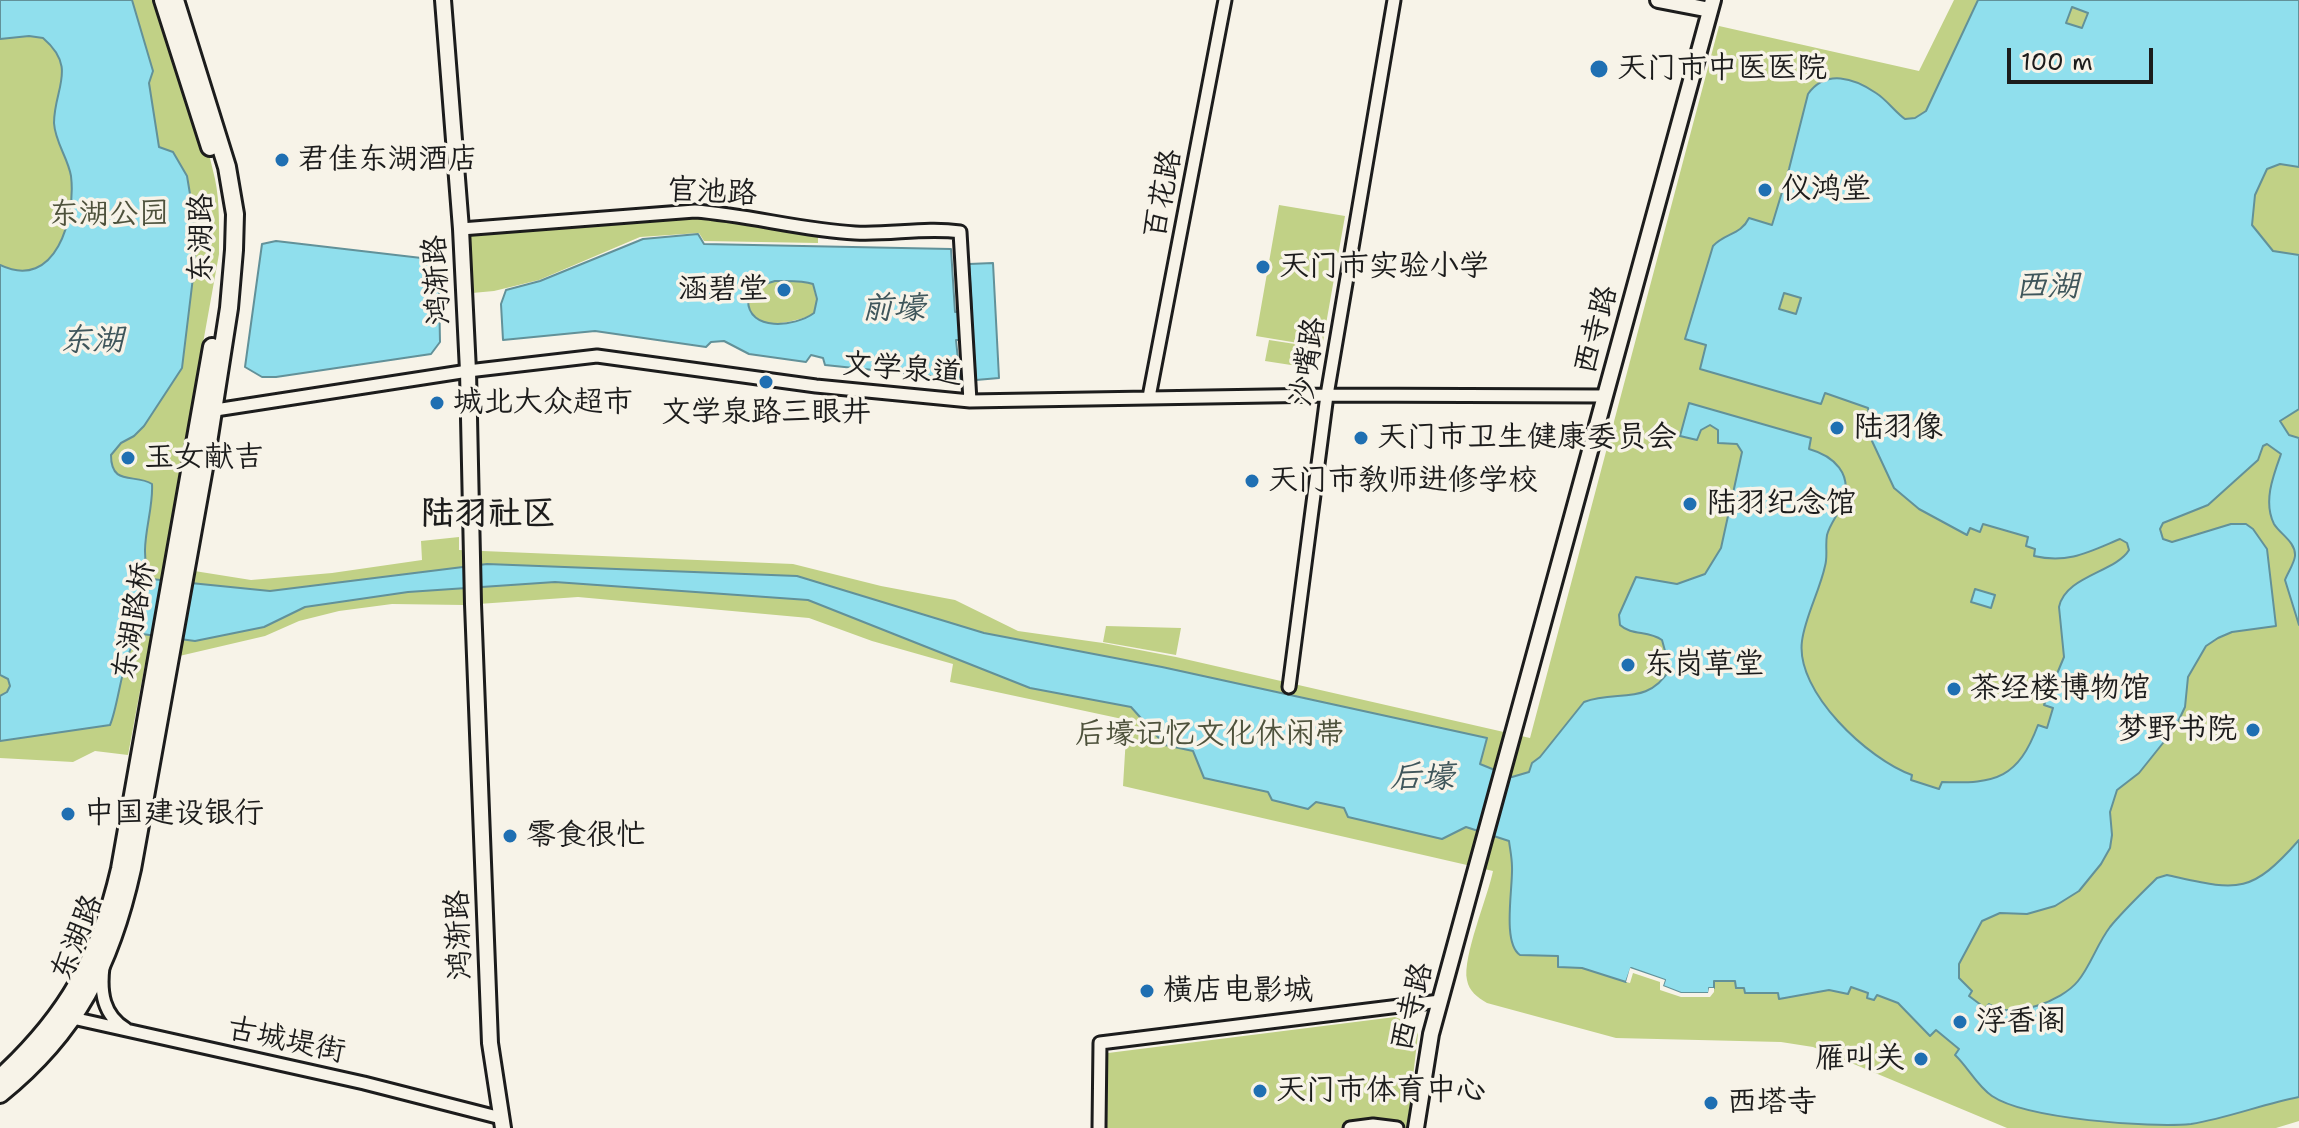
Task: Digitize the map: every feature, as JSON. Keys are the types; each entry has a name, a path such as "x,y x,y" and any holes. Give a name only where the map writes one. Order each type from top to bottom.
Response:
{"main road":[{"name":"东湖路","path":"163,0 217,169 225,216 221,292 195,481"},
{"name":"东湖路","path":"175,0 227,167 235,214 231,288 206,411"},
{"name":"东湖路桥","path":"143,773 195,481"},
{"name":"东湖路","path":"0,1094 44,1053 105,958 127,893 143,773"},
{"name":"东湖路","path":"0,1078 66,1016 110,907 143,773"}],"street":[{"name":"鸿渐路","path":"443,0 461,229 468,371 490,1043 502,1123"},
{"name":"百花路","path":"1149,397 1225,0"},
{"name":"沙嘴路","path":"1289,687 1327,395 1394,0"},
{"path":"1658,0 1711,5"},
{"name":"西寺路","path":"1416,1128 1427,1051 1440,1001 1711,5"},
{"name":"官池路","path":"461,229 695,211 727,213 852,233 960,232 970,401"},
{"name":"文学泉道","path":"206,411 468,371 597,356 816,386 970,401 1327,395 1605,396"},
{"path":"105,958 102,987 105,1004 112,1018 134,1032"},
{"path":"1099,1128 1100,1043 1440,1001"},
{"name":"古城堤街","path":"66,1016 364,1083 502,1123"},
{"path":"1350,1128 1373,1125 1397,1128"}],"green space":[{"path":"0,0 157,0 210,156 217,188 219,254 163,566 251,580 332,573 422,560 421,541 459,537 459,550 793,564 955,600 1018,631 1176,657 1530,738 1719,26 1919,71 1954,0 2299,0 2299,1121 2276,1128 2007,1128 1813,1047 1781,1042 1616,1038 1487,1003 1470,987 1466,970 1493,871 1123,786 1127,720 950,682 953,664 872,641 809,618 578,597 464,605 392,604 339,611 299,621 265,636 145,664 128,755 95,751 73,762 0,758"},
{"path":"1279,205 1345,216 1322,347 1256,336"},
{"path":"699,214 818,235 818,243 704,241 699,233 640,237 539,280 472,293 470,231"},
{"path":"778,280 813,284 817,303 814,313 771,324 759,322 751,316 747,310 751,297 763,286"},
{"path":"1269,340 1308,346 1304,367 1265,361"},
{"path":"1106,626 1181,628 1176,655 1103,642"},
{"name":"天门市体育中心","path":"1395,1017 1413,1024 1418,1034 1407,1128 1107,1128 1108,1053"}],"water":[{"name":"西湖","path":"0,0 132,0 153,71 149,83 159,147 173,152 187,176 193,212 195,261 182,368 144,426 121,443 111,455 112,465 119,475 152,484 145,544 151,579 270,591 487,564 797,576 984,633 1162,667 1487,738 1480,764 1512,777 1529,772 1532,763 1584,702 1641,693 1661,681 1670,669 1662,640 1625,628 1620,625 1619,615 1636,577 1677,584 1705,574 1721,548 1742,452 1737,444 1718,443 1718,430 1710,425 1701,430 1697,440 1680,436 1689,403 1811,438 1809,449 1826,456 1839,468 1845,492 1827,535 1825,566 1802,641 1803,661 1822,702 1856,739 1876,755 1912,775 1911,780 1939,789 1942,782 1977,781 2003,774 2022,757 2038,725 2047,728 2053,708 2044,705 2064,657 2059,607 2063,597 2080,581 2123,557 2129,550 2127,543 2120,539 2078,555 2057,559 2034,556 2035,549 2026,546 2028,537 1983,524 1980,532 1970,528 1967,535 1919,509 1894,488 1872,441 1868,408 1825,393 1821,404 1700,369 1706,345 1685,339 1713,246 1742,228 1749,218 1772,225 1808,94 1815,86 1832,79 1850,80 1876,93 1905,119 1915,118 1926,111 1978,0 2299,0 2299,167 2280,164 2267,169 2255,195 2252,225 2273,251 2299,255 2299,409 2280,421 2289,435 2299,438 2299,625 2285,580 2295,551 2274,524 2269,507 2270,489 2281,454 2267,444 2263,446 2258,460 2208,505 2163,523 2160,529 2163,539 2172,542 2231,524 2246,524 2253,529 2267,549 2276,626 2232,632 2206,646 2188,677 2185,707 2175,728 2139,773 2117,790 2110,812 2110,848 2101,864 2079,891 2055,906 2027,914 2000,913 1982,921 1959,964 1959,978 1972,991 1969,996 1985,1008 1989,1004 2010,1010 2023,1009 2049,1001 2078,981 2110,927 2157,878 2167,875 2226,886 2240,884 2267,872 2299,840 2299,1097 2191,1124 2147,1125 2059,1116 2032,1111 1992,1096 1955,1055 1959,1049 1936,1030 1930,1036 1898,1003 1877,995 1874,1000 1867,998 1868,993 1851,987 1848,994 1829,990 1779,999 1778,993 1745,993 1744,988 1736,988 1735,981 1714,981 1714,988 1709,988 1709,993 1681,993 1663,986 1665,980 1631,968 1626,982 1582,968 1558,967 1558,956 1520,955 1511,939 1512,867 1509,841 1466,827 1442,839 1348,817 1344,808 1316,802 1308,809 1272,800 1268,792 1204,778 1193,751 1165,745 1131,707 1030,688 808,600 555,582 408,592 305,607 264,627 195,641 142,634 130,650 110,725 0,741 0,696 10,686 8,679 0,675 0,265 19,271 35,268 48,260 65,229 72,193 71,176 54,123 62,79 59,59 43,38 0,39","holes":["2072,7 2088,13 2082,28 2066,23","1784,293 1801,298 1796,314 1779,309"]},
{"name":"前壕","path":"698,234 704,244 951,249 955,312 972,311 969,264 993,263 999,378 976,380 973,340 956,340 960,379 825,365 823,358 811,355 806,362 749,354 724,341 711,342 706,347 595,331 503,340 501,304 506,290 540,281 643,239","holes":["775,281 813,284 817,299 814,313 796,321 774,324 756,318 748,300 762,285"]},
{"path":"276,241 430,259 439,289 440,342 431,354 276,377 262,377 245,367 262,244"},
{"path":"1975,589 1995,595 1991,608 1971,602"}],"pier":[{"path":"1630,968 1665,980 1663,986 1681,993 1708,993 1709,988 1714,988 1714,992 1710,997 1681,997 1660,990 1660,982 1633,973 1630,983 1626,982"}],"place":[{"name":"天门市中医医院","path":"1599,69"},
{"name":"君佳东湖酒店","path":"282,160"},
{"name":"仪鸿堂","path":"1765,190"},
{"name":"天门市实验小学","path":"1263,267"},
{"name":"涵碧堂","path":"784,290"},
{"name":"文学泉路三眼井","path":"766,382"},
{"name":"城北大众超市","path":"437,403"},
{"name":"陆羽像","path":"1837,428"},
{"name":"天门市卫生健康委员会","path":"1361,438"},
{"name":"玉女献吉","path":"128,458"},
{"name":"天门市教师进修学校","path":"1252,481"},
{"name":"陆羽纪念馆","path":"1690,504"},
{"name":"东岗草堂","path":"1628,665"},
{"name":"茶经楼博物馆","path":"1954,689"},
{"name":"梦野书院","path":"2253,730"},
{"name":"中国建设银行","path":"68,814"},
{"name":"零食很忙","path":"510,836"},
{"name":"横店电影城","path":"1147,991"},
{"name":"浮香阁","path":"1960,1022"},
{"name":"雁叫关","path":"1921,1059"},
{"name":"天门市体育中心","path":"1260,1091"},
{"name":"西塔寺","path":"1711,1103"}],"district":[{"name":"陆羽社区","path":"488,515"}],"park label":[{"name":"东湖公园","path":"109,215"},
{"name":"后壕记忆文化休闲带","path":"1210,735"}],"water label":[{"name":"东湖","path":"92,342"},
{"name":"后壕","path":"1422,779"}]}
